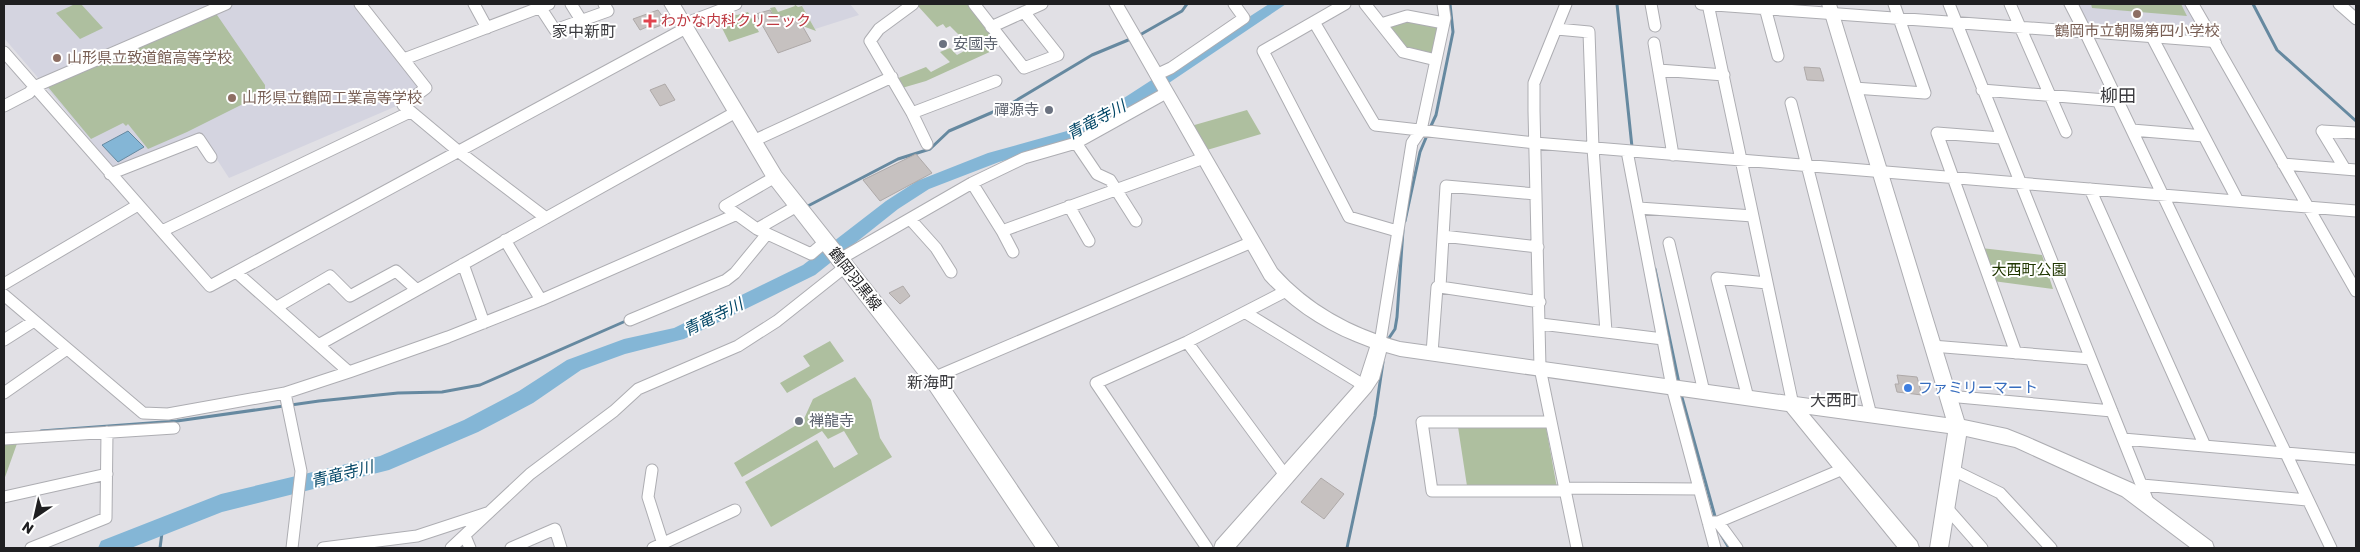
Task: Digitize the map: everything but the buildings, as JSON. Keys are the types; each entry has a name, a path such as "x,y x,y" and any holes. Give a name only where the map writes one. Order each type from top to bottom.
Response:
{"main road":[{"name":"鶴岡羽黒線","path":"672,4 775,177 823,240 846,261 933,378 1048,548"}],"street":[{"path":"4,106 29,93 34,87 226,4"},
{"path":"360,4 426,88 403,105 458,151 546,218"},
{"path":"474,4 487,28"},
{"path":"571,4 581,20"},
{"path":"404,59 545,6 556,30 608,10 604,4"},
{"path":"4,52 210,286 685,26 736,4"},
{"path":"913,4 879,29 870,41 927,144"},
{"path":"974,4 1024,68 1058,56 1024,12"},
{"path":"991,27 1042,4"},
{"path":"1116,4 1270,274 1286,291 1309,308 1346,329 1380,343 1432,353 1989,432 2021,442 2128,490 2205,548"},
{"path":"1156,76 1171,68 1244,18 1234,4"},
{"path":"1345,4 1263,51 1349,217 1396,231"},
{"path":"1365,4 1403,52 1436,60"},
{"path":"1223,548 1370,379 1380,343 1396,231 1412,143 1421,130 1444,23 1444,4"},
{"path":"1566,4 1534,83 1536,194 1540,302 1540,368 1577,548"},
{"path":"1651,4 1655,26"},
{"path":"1701,4 1831,9 1956,23 2214,42"},
{"path":"1709,4 1794,404 1805,422 1910,548"},
{"path":"1854,88 1925,93 1894,4"},
{"path":"1949,4 2149,504"},
{"path":"2010,4 2066,132"},
{"path":"2071,4 2331,548"},
{"path":"2192,4 2356,292"},
{"path":"2339,4 2356,19"},
{"path":"1765,6 1778,56"},
{"path":"1831,9 1958,428 1940,548"},
{"path":"1381,24 1407,16 1444,23"},
{"path":"1314,22 1375,125 1535,143 1673,155 2356,210"},
{"path":"1557,29 1589,32 1594,148 1606,332"},
{"path":"2152,37 2238,201"},
{"path":"1654,42 1673,155"},
{"path":"1659,70 1724,75"},
{"path":"753,141 892,78"},
{"path":"912,114 996,81"},
{"path":"1982,90 2118,100"},
{"path":"451,548 467,542 491,511 530,474 607,417 638,389 738,346 784,316 846,261 910,219 972,183 1024,158 1076,143 1166,93"},
{"path":"1791,103 1871,415"},
{"path":"162,231 410,112"},
{"path":"320,344 736,112"},
{"path":"2132,130 2204,136"},
{"path":"2351,169 2322,131 2356,133"},
{"path":"2001,138 1937,133 2016,353"},
{"path":"110,174 199,139 211,157"},
{"path":"1076,143 1097,174 1110,180 1136,221"},
{"path":"1627,151 1672,387 1699,489 1713,522 1716,548"},
{"path":"1002,231 1204,158"},
{"path":"2283,164 2351,169"},
{"path":"775,177 725,206 735,215 762,232 810,254 823,240"},
{"path":"972,183 1013,252"},
{"path":"1432,353 1437,287 1440,287 1446,186 1536,194"},
{"path":"2090,189 2205,446"},
{"path":"4,284 138,205"},
{"path":"630,320 726,280 735,273 762,232 797,206"},
{"path":"1069,206 1089,241"},
{"path":"1639,208 1753,216"},
{"path":"4,295 143,414 168,414 285,393 349,372 484,323 541,300 735,215"},
{"path":"910,219 936,248 951,272"},
{"path":"1443,236 1538,247"},
{"path":"505,240 541,300"},
{"path":"933,378 1252,242"},
{"path":"1670,243 1704,392"},
{"path":"463,264 484,323"},
{"path":"277,307 330,276 350,296 396,271 417,290"},
{"path":"236,272 320,344 349,372"},
{"path":"1748,398 1717,278 1767,283"},
{"path":"1440,287 1540,302"},
{"path":"1207,548 1096,383 1187,342 1286,291"},
{"path":"1246,313 1365,386"},
{"path":"4,340 34,321"},
{"path":"1540,324 1663,339"},
{"path":"1187,342 1285,475"},
{"path":"1932,346 2091,359"},
{"path":"4,393 67,349"},
{"path":"285,393 301,471 292,548"},
{"path":"1948,396 2112,410"},
{"path":"128,431 143,414"},
{"path":"1551,422 1422,422 1432,491 1699,489"},
{"path":"4,439 174,428"},
{"path":"31,548 106,518 107,432"},
{"path":"2123,439 2356,459"},
{"path":"1713,522 1843,468"},
{"path":"652,470 648,497 658,546 735,510"},
{"path":"1953,470 2000,493 2051,548"},
{"path":"4,497 107,474"},
{"path":"2142,485 2308,500"},
{"path":"1946,508 1982,548"},
{"path":"323,548 417,536 491,511"},
{"path":"1713,522 1737,548"},
{"path":"511,548 555,529 561,548"}],"shaded area":[{"name":"山形県立致道館高等学校","path":"4,4 219,4 40,80 4,38"},
{"name":"山形県立鶴岡工業高等学校","path":"231,4 354,4 423,88 399,105 229,178 201,135 115,170 46,87"},
{"path":"801,4 850,4 859,15 815,29"},
{"name":"鶴岡市立朝陽第四小学校","path":"2078,4 2185,4 2201,32 2198,35 2095,27 2088,24"}],"green space":[{"path":"75,4 81,4 103,28 80,39 56,13"},
{"path":"794,4 798,7 802,6 816,31 773,15 770,8 775,7 778,12 795,6"},
{"path":"918,4 970,4 994,35 985,38 994,50 926,81 902,88 896,79 926,67 931,72 950,62 940,52 950,48 957,55 968,49 959,40 962,38 950,26 946,28 943,24 937,27"},
{"path":"2091,4 2181,4 2187,16 2092,8"},
{"path":"215,12 265,85 265,93 187,132 148,149 128,124 126,126 123,123 91,139 48,87"},
{"path":"748,12 759,32 729,42 722,28 731,25 727,18 694,29 695,25 701,25 731,14 737,15"},
{"path":"1408,18 1440,24 1435,55 1405,48 1386,25"},
{"path":"1247,110 1261,134 1207,150 1191,126"},
{"name":"大西町公園","path":"1981,248 2042,255 2053,289 1993,281"},
{"path":"830,341 844,361 787,393 780,383 810,366 803,356"},
{"path":"855,377 871,400 880,438 892,457 771,527 745,482 817,440 834,468 858,454 844,431 828,439 822,431 742,477 734,463 803,421 813,399"},
{"path":"1458,427 1546,427 1557,488 1467,486"},
{"path":"19,438 4,480 4,439"}],"water":[{"path":"128,131 144,147 118,162 102,145"}],"waterway":[{"path":"1138,36 1182,11 1187,4"},
{"name":"青竜寺川","path":"108,548 221,503 382,464 471,426 526,397 574,365 624,347 678,334 809,270 892,205 923,185 994,157 1072,135 1099,122 1279,4"},
{"path":"1430,128 1436,115 1453,32 1450,4"},
{"path":"1617,4 1632,147"},
{"path":"2253,4 2277,50 2356,121"},
{"path":"804,208 898,159 930,149 949,131 1007,106 1092,55 1133,38"},
{"path":"1405,221 1420,152 1428,133"},
{"path":"1387,341 1395,329 1397,317 1403,230"},
{"path":"1655,269 1679,383"},
{"path":"41,431 177,421 319,401 398,393 442,392 480,385 628,320"},
{"path":"1347,548 1375,416 1383,362"},
{"path":"1681,394 1716,520"},
{"path":"160,548 163,525"},
{"path":"1719,531 1729,548"}],"place":[{"name":"鶴岡市立朝陽第四小学校","path":"2137,14"},
{"name":"わかな内科クリニック","path":"650,21"},
{"name":"安國寺","path":"943,44"},
{"name":"山形県立致道館高等学校","path":"57,58"},
{"name":"山形県立鶴岡工業高等学校","path":"232,98"},
{"name":"禪源寺","path":"1049,110"},
{"name":"ファミリーマート","path":"1908,388"},
{"name":"禅龍寺","path":"799,421"}],"district":[{"name":"家中新町","path":"584,31"},
{"name":"柳田","path":"2118,96"},
{"name":"新海町","path":"931,382"},
{"name":"大西町","path":"1834,400"}]}
